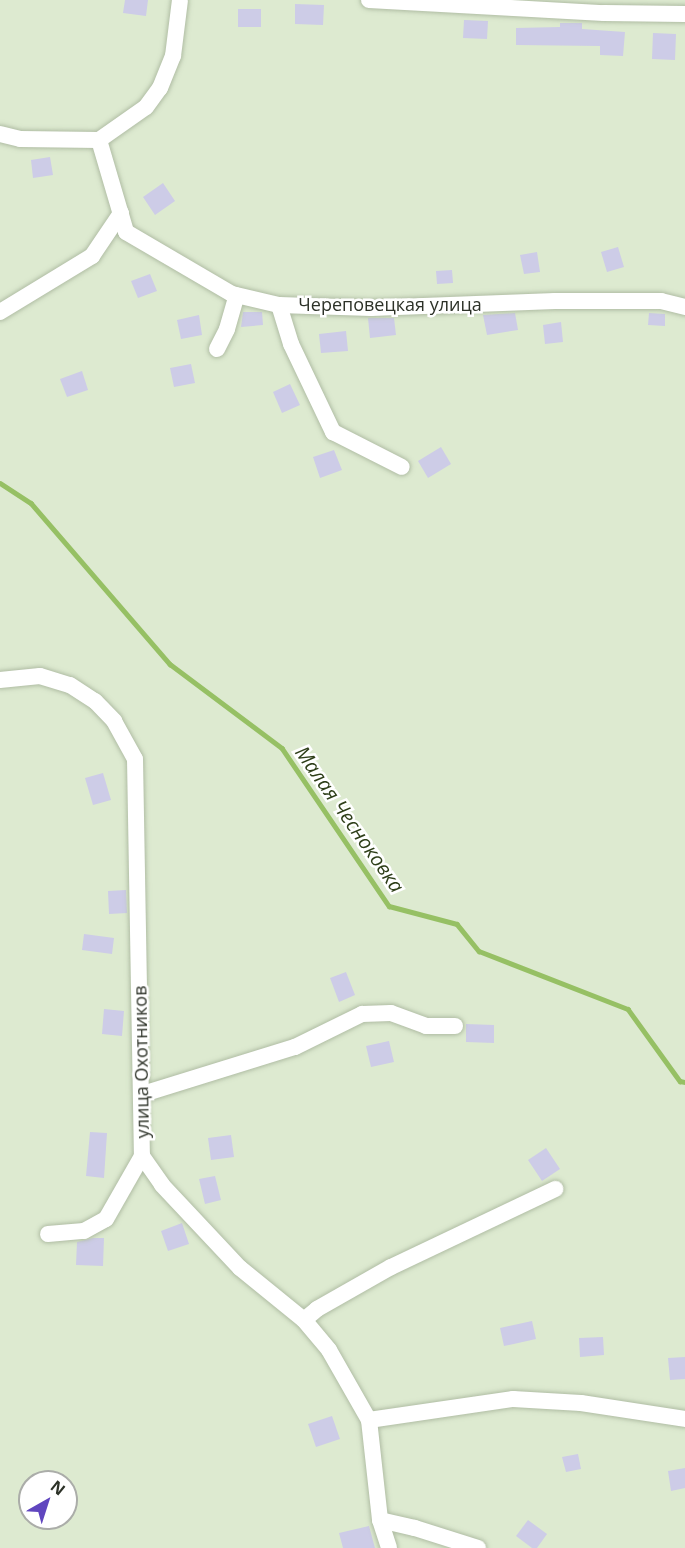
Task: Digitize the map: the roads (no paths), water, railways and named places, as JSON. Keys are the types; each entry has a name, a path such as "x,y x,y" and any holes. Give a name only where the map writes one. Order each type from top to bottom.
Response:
{"street":[{"path":"0,134 20,139 99,140 146,107 160,88 173,56 180,0"},
{"path":"369,0 603,13 685,14"},
{"name":"Череповецкая улица","path":"99,140 126,232 178,265 237,295 279,305 371,308 555,301 661,301 685,307"},
{"path":"0,312 92,256 121,213"},
{"path":"217,349 227,329 237,295"},
{"path":"279,305 291,344 333,432 402,467"},
{"name":"улица Охотников","path":"0,680 40,676 70,685 95,701 114,721 135,759 143,1094 142,1156 162,1185 240,1268 304,1320 329,1350 369,1420 380,1520 389,1548"},
{"path":"143,1094 295,1047 362,1014 391,1012 426,1026 455,1026"},
{"path":"48,1234 84,1231 106,1219 142,1156"},
{"path":"304,1320 391,1267 555,1189"},
{"path":"369,1420 513,1399 581,1403 685,1419"},
{"path":"380,1520 416,1528 478,1548"}],"waterway":[{"name":"Малая Чесноковка","path":"0,483 31,503 170,664 282,748 389,906 457,924 479,951 628,1009 680,1081 685,1082"}]}
